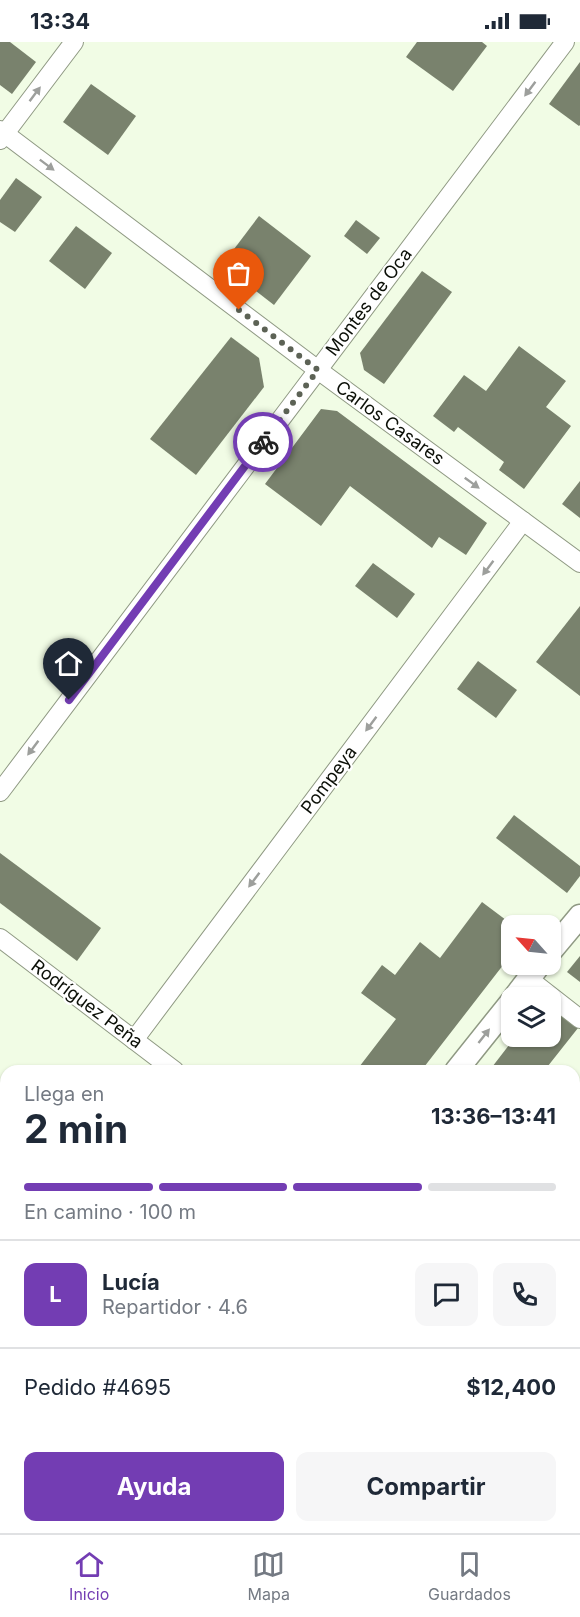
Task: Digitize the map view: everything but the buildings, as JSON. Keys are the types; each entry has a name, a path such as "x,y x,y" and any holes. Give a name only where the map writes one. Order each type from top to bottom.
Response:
{"street":[{"path":"2,135 74,42"},
{"name":"Montes de Oca","path":"0,792 565,42"},
{"name":"Carlos Casares","path":"2,135 580,563"},
{"name":"Pompeya","path":"134,1040 523,521"},
{"path":"561,939 580,916"},
{"name":"Rodríguez Peña","path":"0,938 167,1065"},
{"path":"523,987 533,975"},
{"path":"538,975 580,1019"},
{"path":"461,1065 501,1014"}],"way so far":[{"path":"239,310 318,370 263,442"}],"route":[{"path":"69,700 263,442"}]}
